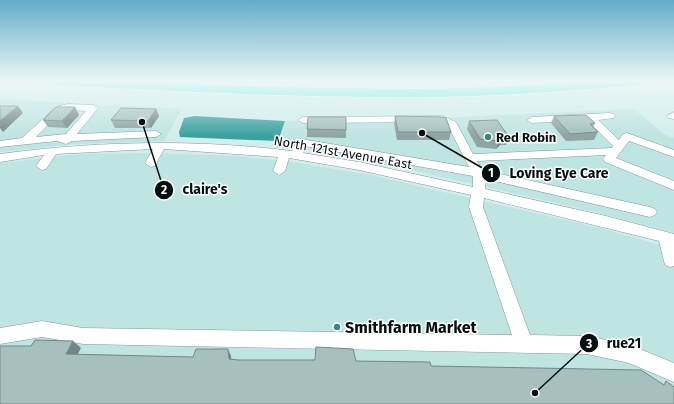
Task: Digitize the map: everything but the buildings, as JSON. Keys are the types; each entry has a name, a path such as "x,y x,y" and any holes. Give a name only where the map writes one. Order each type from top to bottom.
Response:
{"street":[{"path":"26,142 59,109 68,107 93,108 42,166"},
{"path":"532,120 610,116"},
{"path":"589,117 618,149"},
{"path":"304,120 442,119 452,124 480,178 476,207 524,344"},
{"path":"0,144 69,137 156,134 147,147"},
{"path":"674,154 627,136 609,159 674,186"},
{"path":"279,171 301,142 360,150 650,212"},
{"name":"North 121st Avenue East","path":"0,158 56,151 147,147 218,149 290,155 355,165 612,223 670,239"},
{"path":"151,163 160,147"},
{"path":"470,158 618,149"},
{"path":"355,165 360,150"},
{"path":"670,239 670,261"},
{"path":"0,336 26,329 55,329 83,336 587,345 630,354 674,373"}],"shaded area":[{"path":"0,99 182,109 164,141 77,144 0,152"},
{"path":"634,109 665,135 674,138 674,233 595,212 411,170 331,155 276,141 285,121 457,117"},
{"name":"Smithfarm Market","path":"147,153 236,156 292,162 371,175 604,229 674,249 674,404 0,404 0,163 81,154"}],"water":[{"path":"195,116 285,121 279,138 276,141 180,137 179,132 184,118"}],"place":[{"name":"claire's","path":"142,122"},
{"name":"Loving Eye Care","path":"422,133"},
{"name":"Red Robin","path":"488,137"},
{"name":"Smithfarm Market","path":"337,327"},
{"name":"rue21","path":"535,393"}]}
